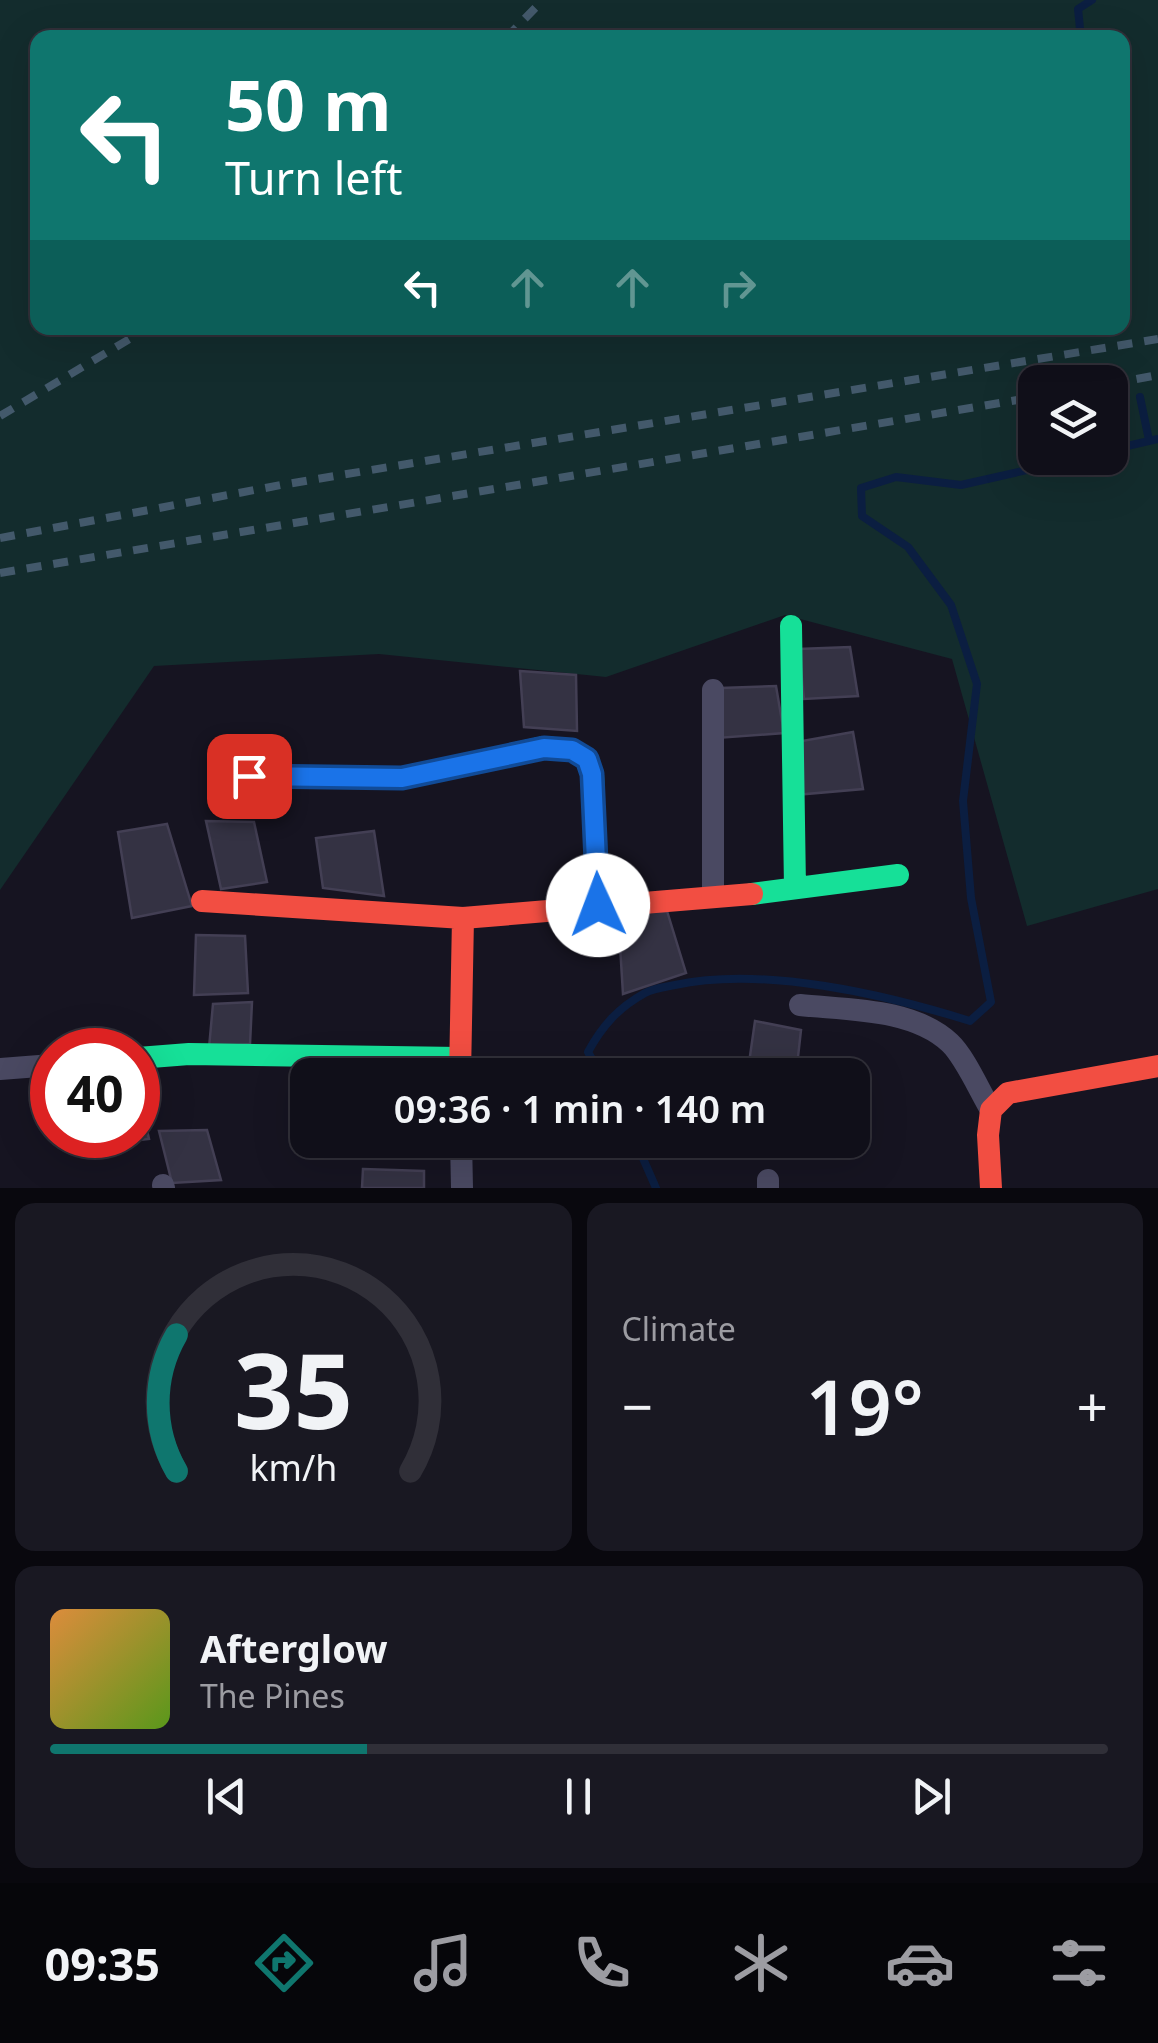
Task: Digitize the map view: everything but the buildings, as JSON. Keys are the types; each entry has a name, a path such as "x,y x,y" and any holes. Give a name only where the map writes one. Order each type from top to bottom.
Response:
{"street":[{"path":"790,626 795,888"},
{"path":"713,897 714,690"},
{"path":"249,776 402,778 544,748 572,750 587,759 592,774 598,905"},
{"path":"202,901 463,918 713,897 898,875"},
{"path":"460,1058 463,918"},
{"path":"800,1005 878,1013 917,1024 951,1044 991,1110 991,1188"},
{"path":"160,1056 290,1059"},
{"path":"991,1110 1008,1093 1158,1066"},
{"path":"0,1069 30,1067"},
{"path":"461,1158 462,1188"}],"green space":[{"path":"0,0 1158,0 1158,889 1027,926 952,659 785,615 606,677 379,654 154,666 0,890"}],"waterway":[{"path":"1080,30 1078,9 1092,0"},
{"path":"1140,397 1149,440"},
{"path":"1128,446 1158,439"},
{"path":"591,1058 588,1052 612,1018 648,991 709,980 823,986 900,1001 970,1021 991,1002 971,898 963,801 977,684 951,605 908,547 862,516 861,488 896,477 961,485 1018,472"},
{"path":"643,1158 656,1188"}],"railway":[{"path":"514,30 543,0"},
{"path":"0,416 136,335"},
{"path":"0,538 281,485 1158,339"},
{"path":"1128,381 1158,375"},
{"path":"0,573 1018,400"}],"traffic: fast":[{"path":"791,626 795,888"},
{"path":"249,776 402,778 544,747 572,750 587,759 593,774 597,905"},
{"path":"752,894 898,875"},
{"path":"160,1056 459,1058"}],"traffic: jam":[{"path":"460,1058 463,918 752,894"},
{"path":"202,901 463,918"},
{"path":"991,1188 991,1110 1008,1093 1158,1066"}],"route":[{"path":"249,776 402,778 544,748 572,750 587,759 592,774 598,905"}]}
